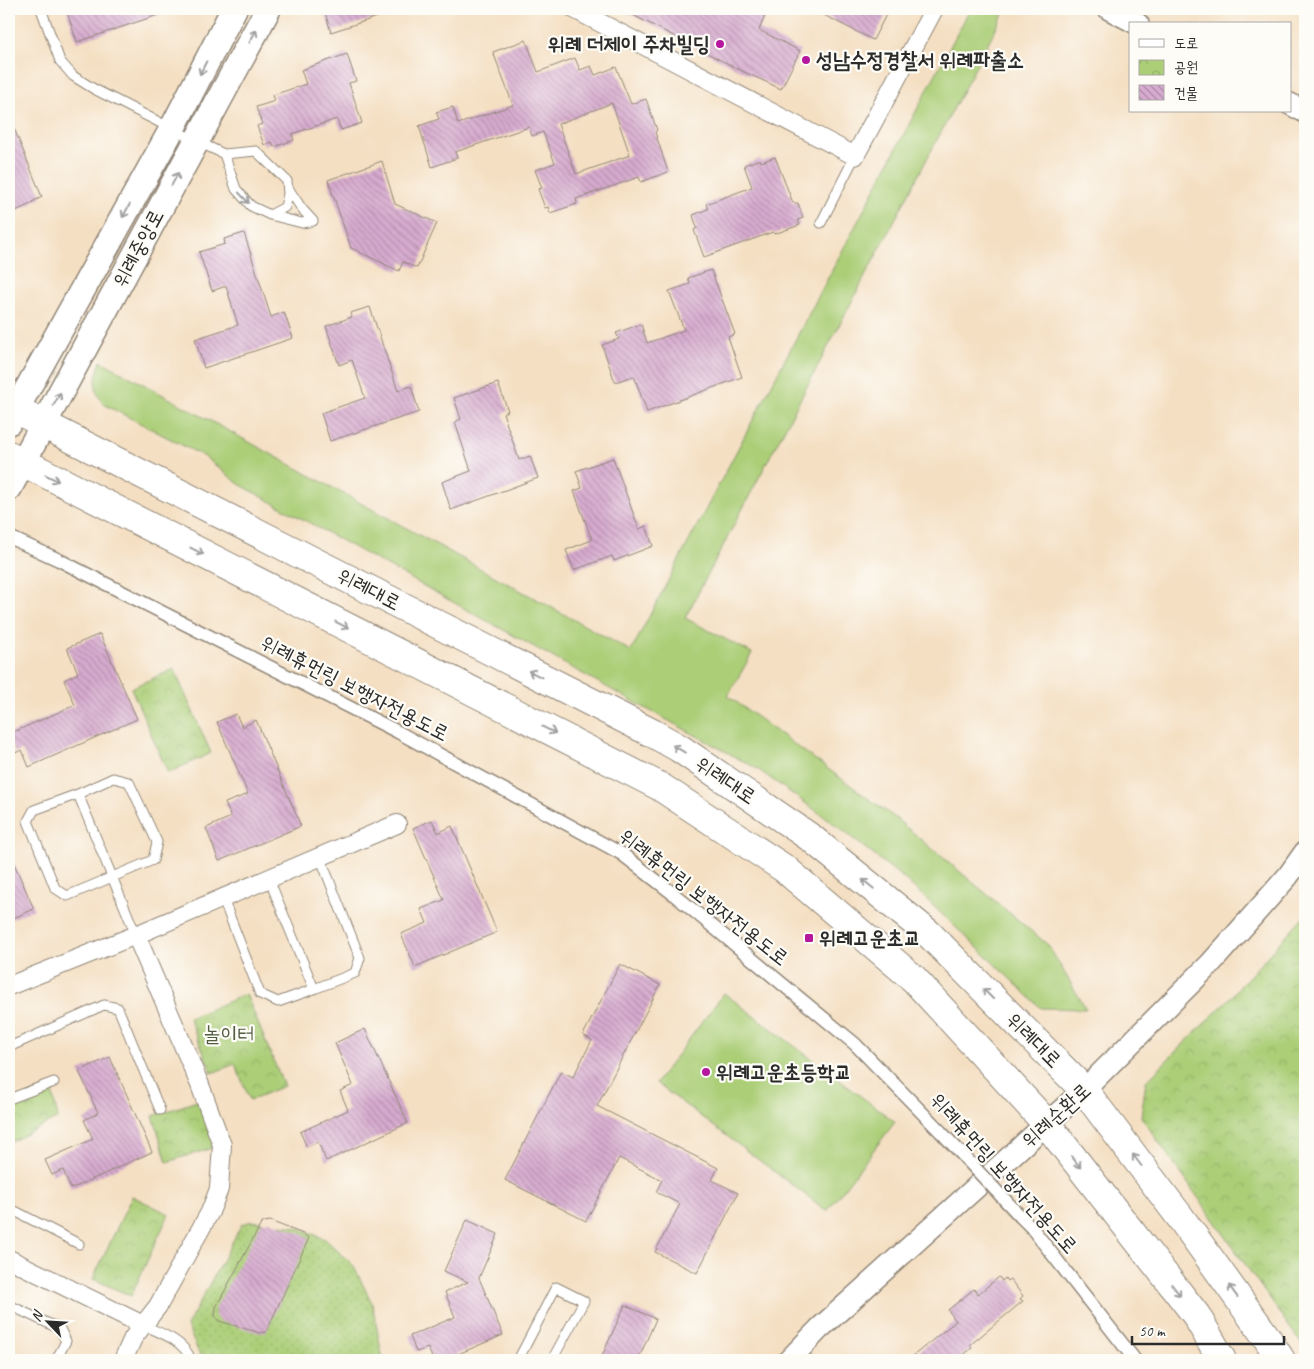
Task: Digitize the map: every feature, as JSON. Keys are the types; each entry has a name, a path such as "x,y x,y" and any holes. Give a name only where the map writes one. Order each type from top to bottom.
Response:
{"main road":[{"name":"위례중앙로","path":"11,412 172,128 234,9"},
{"name":"위례중앙로","path":"9,488 16,459 43,424 268,9"},
{"name":"위례대로","path":"11,412 43,424 679,748 811,838 928,933 1084,1090 1186,1225 1281,1360"},
{"name":"위례대로","path":"16,459 659,786 785,869 914,979 1046,1123 1196,1315 1222,1360"}],"street":[{"path":"574,9 855,156 934,9"},
{"path":"1109,9 1134,22"},
{"path":"1292,105 1305,112"},
{"name":"위례휴먼링 보행자전용도로","path":"9,537 59,560 390,728 622,854 671,892 855,1044 1031,1227 1135,1360"},
{"path":"9,986 223,899 397,824"},
{"name":"위례순환로","path":"789,1360 819,1329 1084,1090 1211,963 1288,876 1305,852"},
{"path":"123,1360 134,1338 158,1306 210,1212 218,1189 222,1145 200,1085 136,935"},
{"path":"9,1259 143,1325"}],"lane":[{"path":"41,9 60,61 73,76 224,154 256,151 287,181 288,194 285,207 270,214"},
{"path":"224,154 236,188 252,206 270,214 302,223 313,221 287,187"},
{"path":"820,223 855,156"},
{"path":"113,778 129,782 157,842 153,860 112,878 67,896 55,888 28,821 34,810 78,794 113,778"},
{"path":"78,794 136,935"},
{"path":"223,899 260,994 278,1002 355,973 360,958 320,857"},
{"path":"269,879 314,989"},
{"path":"9,1047 104,1005 118,1008 160,1110"},
{"path":"9,1099 54,1082"},
{"path":"9,1208 79,1244"},
{"path":"518,1360 556,1287 584,1301 552,1360"},
{"path":"9,1304 60,1329 66,1341 56,1360"},
{"path":"143,1325 177,1342 191,1360"}],"green space":[{"path":"970,9 1006,9 685,618 752,653 728,696 894,817 1048,945 1086,1009 1041,1008 907,881 833,823 756,768 239,484 205,457 107,406 96,391 97,374 101,361 631,651"},
{"path":"174,669 211,753 168,773 131,688"},
{"path":"1302,918 1305,919 1305,1349 1141,1117 1146,1081 1225,1003"},
{"path":"724,993 895,1122 827,1211 656,1083"},
{"name":"놀이터","path":"246,994 284,1086 250,1100 235,1064 212,1073 189,1018"},
{"path":"51,1086 58,1118 9,1143 9,1104"},
{"path":"200,1100 215,1147 167,1162 153,1116"},
{"path":"132,1196 169,1214 131,1296 93,1279"},
{"path":"252,1221 296,1227 325,1239 353,1265 372,1303 383,1360 202,1360 187,1326 242,1224"}],"building":[{"path":"66,9 166,9 167,12 77,42"},
{"path":"324,9 392,9 393,12 331,32"},
{"name":"위례 더제이 주차빌딩","path":"621,9 768,9 759,30 800,51 781,89"},
{"path":"812,9 889,9 873,40"},
{"path":"526,40 538,72 575,58 580,70 591,66 595,75 616,67 631,104 646,99 657,130 655,132 668,172 641,182 639,177 576,199 577,204 550,213 548,207 545,208 538,189 542,188 535,170 555,163 543,132 532,136 529,127 455,152 457,158 432,167 419,126 439,119 436,112 453,107 458,124 513,105 493,52","holes":["612,103 630,155 576,174 558,124"]},
{"path":"347,54 356,81 349,83 362,123 341,130 337,119 292,134 294,140 274,147 272,142 264,145 257,126 262,124 256,107 275,101 273,95 306,84 301,70"},
{"path":"9,116 42,197 9,214"},
{"path":"775,157 793,203 798,203 803,218 798,220 800,225 774,234 773,232 704,257 694,230 697,228 693,215 708,209 706,204 752,187 744,165 760,159 761,162"},
{"path":"382,161 395,204 437,223 417,268 403,262 399,271 351,248 328,180"},
{"path":"244,233 271,317 284,312 293,338 204,368 195,339 238,325 226,286 212,291 199,252 225,244 224,239"},
{"path":"711,270 735,334 728,337 742,377 647,412 634,376 615,382 602,345 619,339 616,333 641,324 647,343 684,330 669,291 690,284 688,278"},
{"path":"370,307 398,391 411,386 419,412 330,441 321,413 365,398 352,360 339,365 326,326 352,317 350,313"},
{"path":"498,383 508,411 503,413 519,460 530,456 538,478 451,510 442,482 471,471 455,422 461,419 454,398"},
{"path":"613,458 639,529 646,526 653,546 614,561 612,556 574,570 566,550 592,540 574,491 582,488 576,471"},
{"path":"100,634 137,719 29,767 22,750 15,753 9,734 75,705 64,680 78,673 67,648"},
{"path":"236,714 242,727 256,720 301,826 219,861 206,828 231,817 225,803 248,794 217,722"},
{"path":"432,820 438,833 452,826 497,932 415,967 401,934 427,923 421,909 444,900 413,828"},
{"path":"9,852 34,909 9,920"},
{"path":"620,964 660,985 597,1106 718,1168 712,1180 738,1193 697,1273 655,1252 680,1204 656,1192 662,1180 619,1158 586,1221 505,1180 561,1071 573,1077 592,1040 583,1035"},
{"path":"365,1029 408,1123 326,1161 318,1142 307,1147 300,1132 348,1110 340,1091 353,1085 335,1043"},
{"path":"110,1057 152,1152 71,1189 63,1170 52,1175 45,1160 93,1139 84,1120 98,1113 79,1071"},
{"path":"467,1220 498,1234 479,1278 503,1335 444,1360 433,1360 428,1348 416,1352 410,1336 455,1317 445,1292 468,1282 444,1271"},
{"path":"270,1221 309,1238 266,1332 260,1333 219,1321 215,1316 216,1307 261,1224"},
{"path":"999,1277 1002,1281 1005,1278 1007,1281 1010,1279 1023,1296 1020,1299 1023,1301 970,1345 972,1348 957,1360 908,1360 956,1321 948,1310 974,1289 978,1294"},
{"path":"625,1305 656,1319 638,1360 611,1360 602,1356"}],"place":[{"name":"위례 더제이 주차빌딩","path":"720,44"},
{"name":"성남수정경찰서 위례파출소","path":"806,60"},
{"name":"위례고운초교","path":"809,938"},
{"name":"위례고운초등학교","path":"706,1072"}]}
